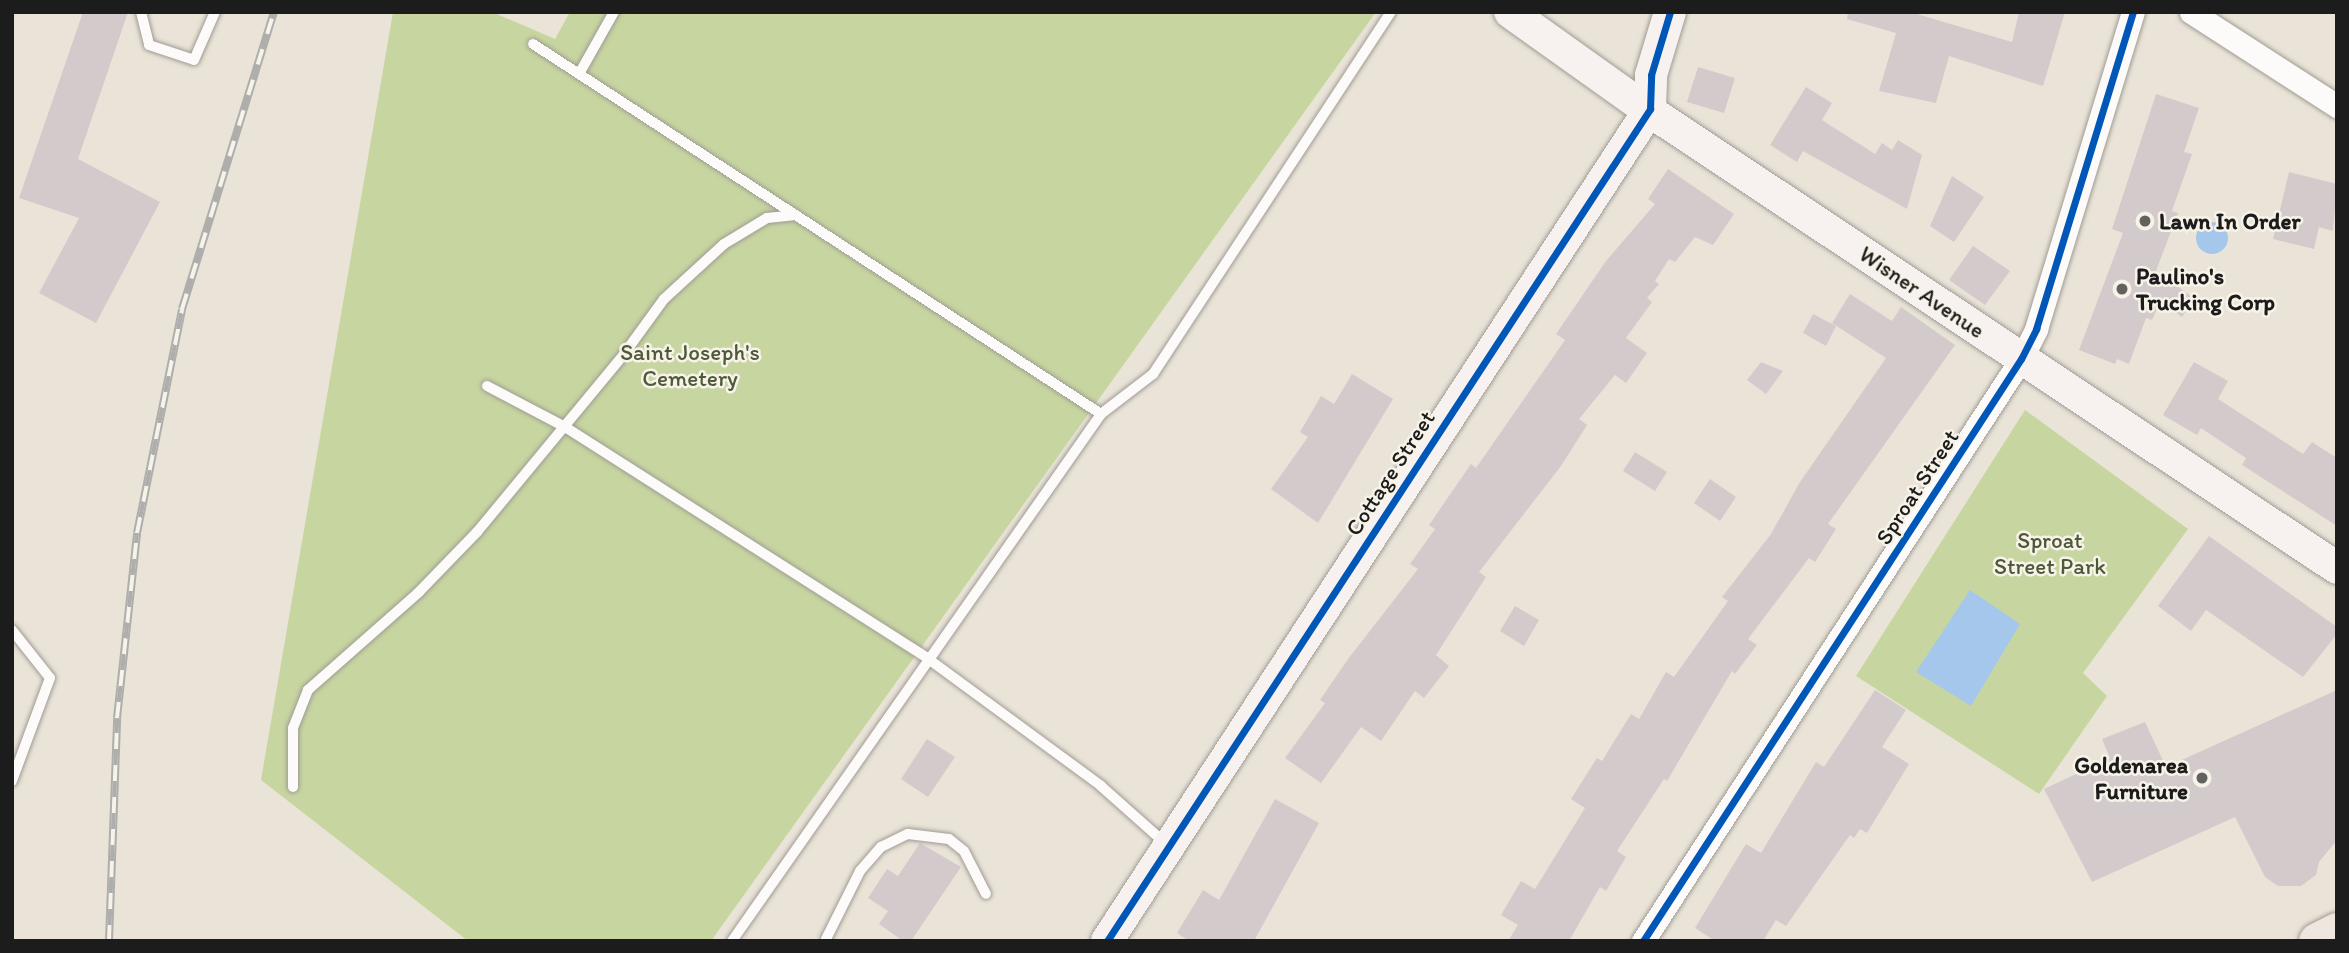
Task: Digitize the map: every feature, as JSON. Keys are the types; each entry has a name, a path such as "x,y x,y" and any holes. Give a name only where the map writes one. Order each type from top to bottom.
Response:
{"main road":[{"path":"2317,941 2337,931"}],"street":[{"name":"Wisner Avenue","path":"1510,12 1650,110 2337,568"},
{"path":"1650,110 1651,75 1670,12"},
{"name":"Sproat Street","path":"1643,941 2021,359 2036,329 2133,12"},
{"path":"2191,12 2337,106"},
{"name":"Cottage Street","path":"1107,941 1650,110"}],"lane":[{"path":"141,12 149,45 194,60 215,12"},
{"path":"579,74 614,12"},
{"path":"732,941 1101,414 1153,374 1391,12"},
{"path":"533,44 1101,414"},
{"path":"293,787 293,728 307,690 429,582 565,427 664,299 723,244 767,218 796,215"},
{"path":"487,386 565,427 928,658 1101,786 1169,846"},
{"path":"12,630 50,678 12,781"},
{"path":"826,939 860,871 881,847 908,834 949,839 964,851 986,894"}],"green space":[{"name":"Saint Joseph's Cemetery","path":"393,12 492,12 555,39 570,12 1376,12 711,941 468,941 261,780"},
{"name":"Sproat Street Park","path":"2025,410 2188,529 2083,673 2107,696 2039,794 1856,676"}],"water":[{"path":"2212,222 2223,227 2228,238 2223,249 2212,254 2201,249 2196,238 2201,227"},
{"path":"1970,590 2020,624 1971,706 1916,672"}],"building":[{"path":"83,12 128,12 78,159 160,202 96,323 39,293 79,218 19,198"},
{"path":"1848,12 1910,12 2012,42 2019,12 2065,12 2043,86 1949,56 1936,103 1879,91 1896,33 1847,19"},
{"path":"1698,67 1735,78 1724,113 1687,102"},
{"path":"1806,87 1832,103 1822,120 1875,154 1882,143 1892,150 1898,140 1922,155 1907,209 1803,151 1797,162 1770,145"},
{"path":"2156,94 2199,108 2184,152 2192,154 2172,211 2178,213 2156,271 2195,299 2182,317 2160,302 2152,320 2146,318 2129,364 2117,359 2115,364 2079,350 2123,233 2112,229"},
{"path":"1668,169 1734,214 1713,245 1695,237 1675,262 1669,259 1655,281 1659,284 1647,298 1652,302 1626,338 1647,353 1626,383 1615,375 1579,419 1587,425 1561,466 1479,572 1486,577 1436,655 1449,666 1424,698 1415,691 1381,741 1361,727 1321,783 1285,758 1325,703 1320,700 1348,659 1418,569 1410,564 1435,529 1429,525 1471,464 1476,468 1565,340 1556,334 1606,261 1655,204 1648,199"},
{"path":"2289,172 2337,184 2333,231 2319,227 2314,249 2273,239"},
{"path":"1952,176 1984,197 1954,242 1930,226"},
{"path":"1973,246 2010,271 1985,305 1949,280"},
{"path":"1850,294 1892,321 1901,307 1955,345 1828,524 1836,529 1815,562 1809,558 1748,639 1757,645 1735,674 1732,671 1667,781 1664,779 1617,851 1626,857 1606,891 1600,887 1569,941 1508,941 1518,925 1501,915 1521,881 1535,889 1585,808 1571,799 1597,758 1602,761 1631,714 1639,719 1666,672 1674,677 1728,601 1722,597 1771,534 1800,482 1886,358 1832,323"},
{"path":"1813,314 1836,326 1826,346 1803,333"},
{"path":"1761,362 1783,371 1766,394 1747,380"},
{"path":"2194,362 2228,381 2218,399 2303,454 2312,442 2337,458 2337,526 2242,465 2246,458 2201,428 2197,435 2163,415"},
{"path":"1352,374 1393,399 1318,523 1271,489 1308,437 1300,432 1321,396 1334,404"},
{"path":"1635,452 1667,472 1655,491 1623,471"},
{"path":"1710,479 1736,497 1720,521 1694,503"},
{"path":"2209,536 2337,627 2337,634 2303,677 2206,610 2191,631 2158,606"},
{"path":"1515,606 1539,620 1524,646 1500,631"},
{"path":"1875,690 1906,710 1882,747 1909,764 1867,833 1860,829 1854,838 1850,835 1786,926 1776,920 1763,941 1715,941 1695,928 1746,844 1761,853 1816,762 1824,767"},
{"name":"Goldenarea Furniture","path":"2337,690 2337,840 2319,862 2316,875 2301,886 2278,886 2265,877 2235,817 2092,882 2044,789 2110,758 2102,739 2145,722 2166,767"},
{"path":"927,739 955,757 928,797 901,779"},
{"path":"1275,799 1319,823 1254,941 1189,941 1177,933 1203,890 1219,900"},
{"path":"920,843 961,867 911,941 903,941 879,924 888,911 868,898 887,869 898,876"}],"railway":[{"path":"109,941 117,718 137,533 182,309 274,12"}],"cycle path":[{"path":"1107,941 1650,109 1651,75 1670,12"},
{"path":"1643,941 2021,359 2036,329 2133,12"}],"place":[{"name":"Lawn In Order","path":"2145,221"},
{"name":"Paulino's Trucking Corp","path":"2122,289"},
{"name":"Goldenarea Furniture","path":"2202,778"}]}
